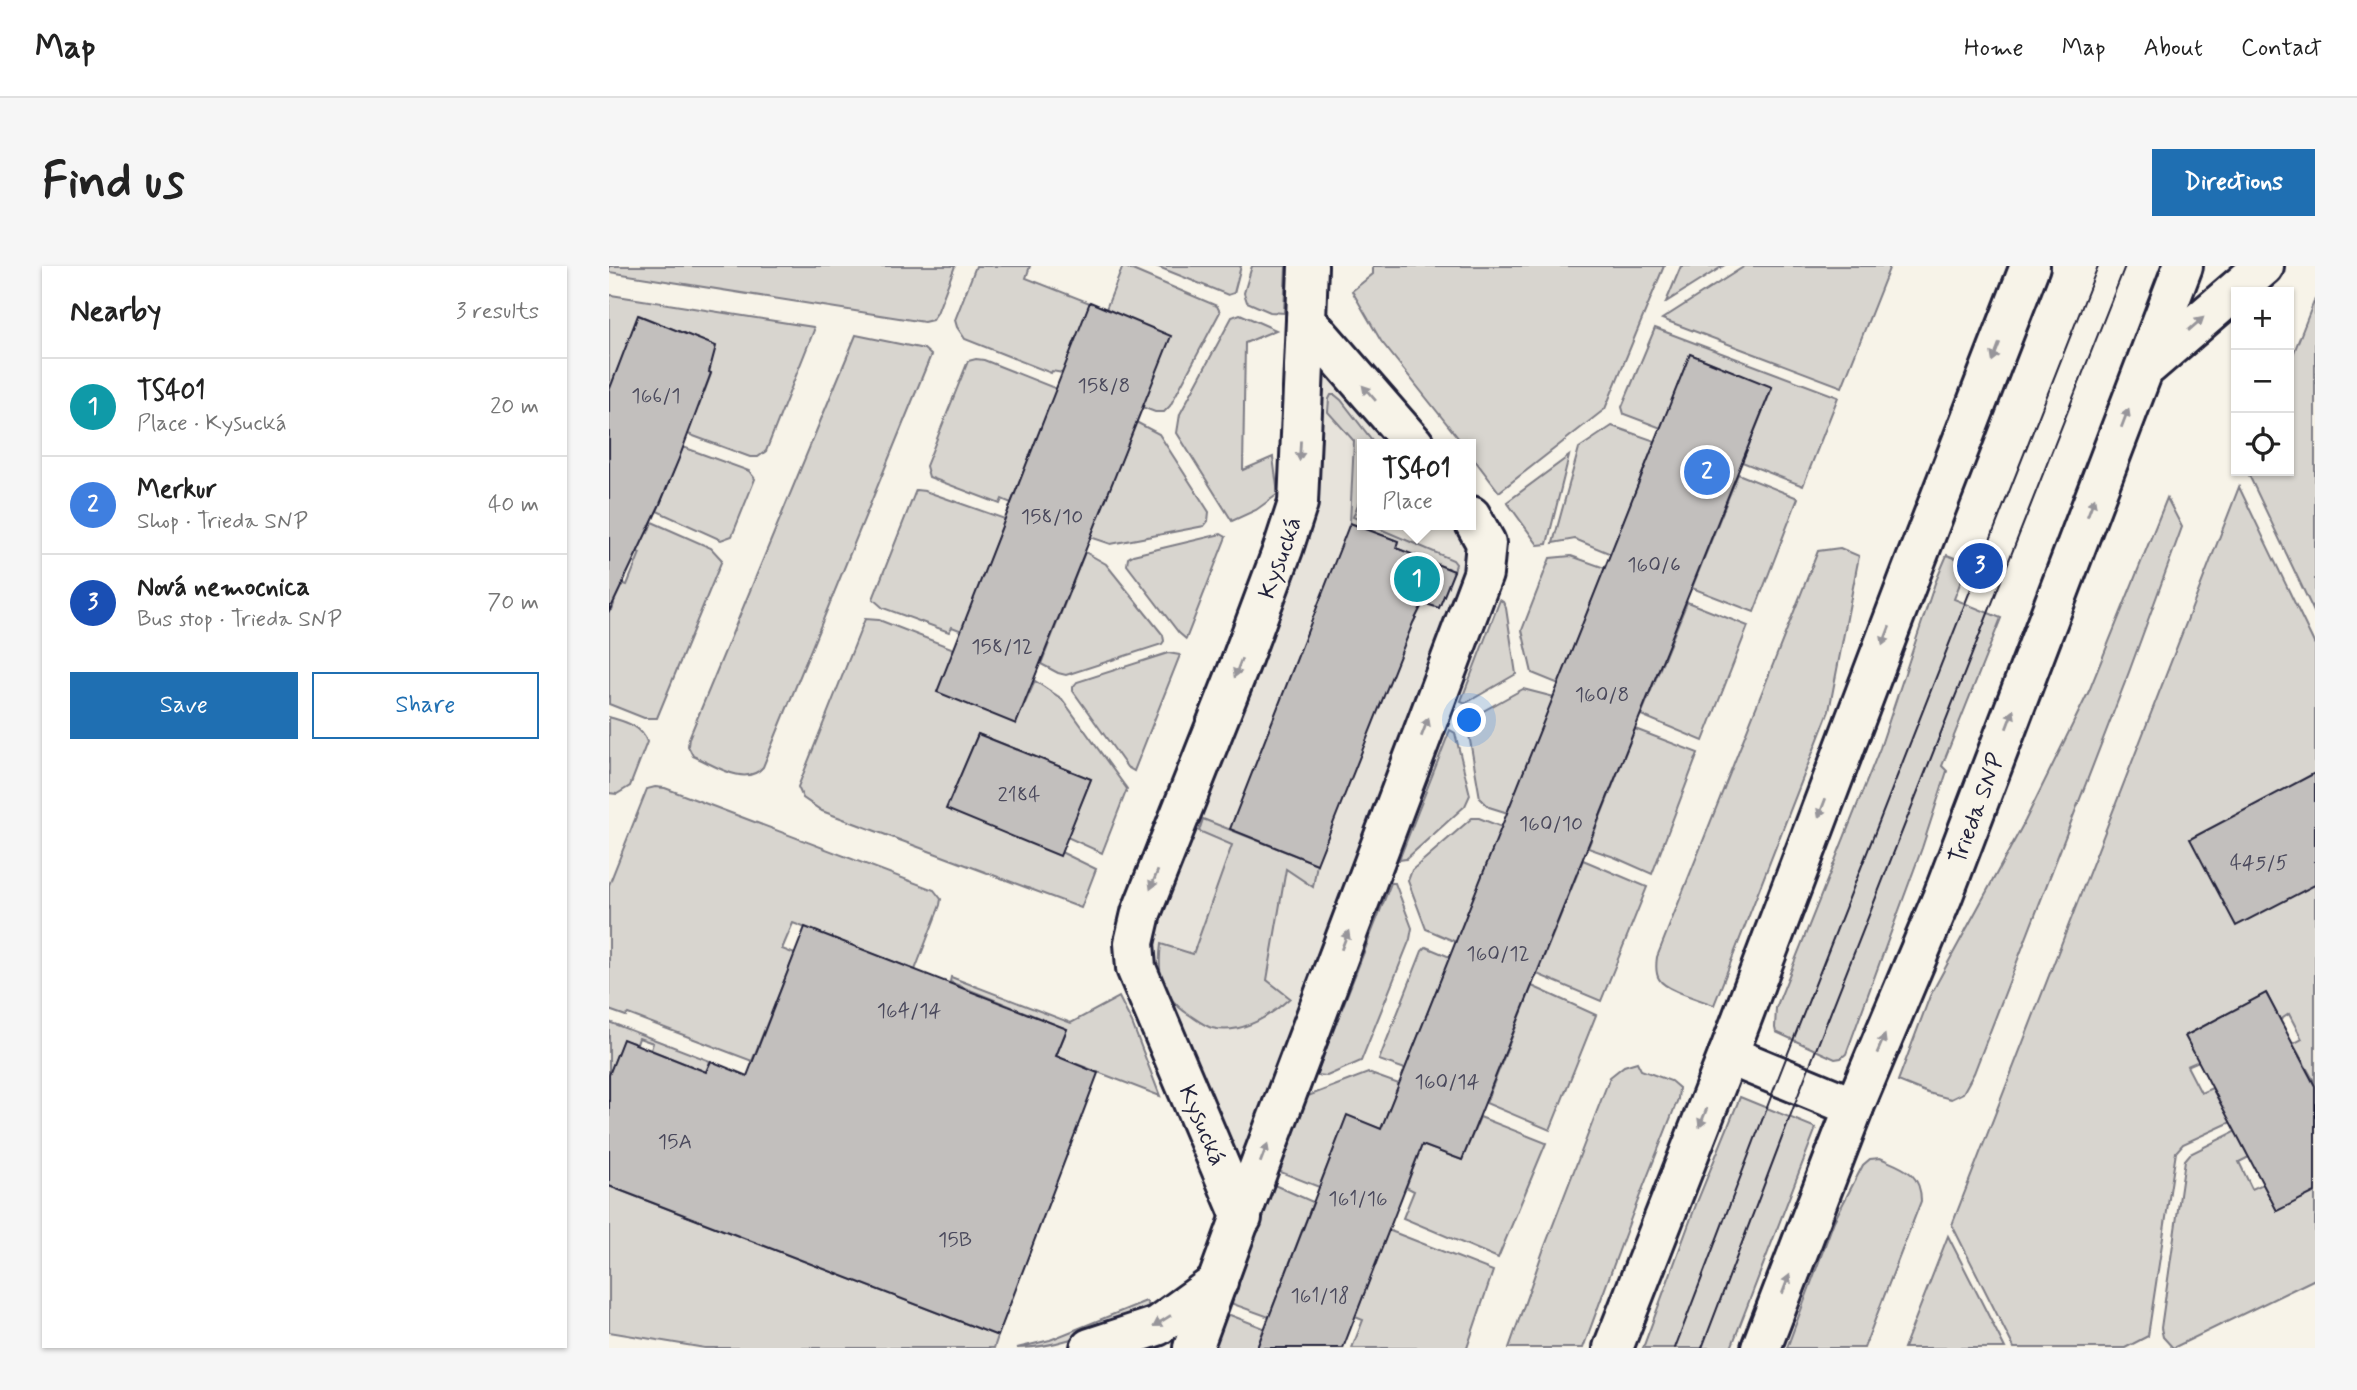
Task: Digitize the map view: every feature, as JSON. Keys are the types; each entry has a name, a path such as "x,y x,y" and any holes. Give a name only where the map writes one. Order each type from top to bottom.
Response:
{"street":[{"name":"Kysucká","path":"1242,1218 1136,968 1134,943 1141,913 1232,685 1298,503 1308,266"},
{"path":"2010,316 2013,266"},
{"path":"1613,1348 2030,266"},
{"name":"Trieda SNP","path":"1761,1348 1854,1107 1942,898 2183,266"},
{"path":"2144,369 2264,266"},
{"path":"1306,320 1409,439"},
{"name":"Kysucká","path":"1242,1218 1267,1145 1483,574 1486,543 1476,525"},
{"path":"1728,1055 1854,1107"},
{"path":"1193,1348 1242,1218"},
{"path":"1090,1348 1157,1326 1218,1282"}],"shaded area":[{"path":"609,266 955,266 937,313 932,320 924,322 609,272"},
{"path":"976,266 1030,266 1026,278 1090,303 1063,373 1051,373 965,339 955,320"},
{"path":"1123,266 1217,306 1220,312 1170,406 1164,412 1142,407 1106,309"},
{"path":"1156,266 1241,266 1234,293 1228,295"},
{"path":"1252,266 1286,266 1284,313 1270,312 1247,302 1244,293"},
{"path":"1373,266 1664,266 1605,409 1499,492 1476,462 1476,439 1459,439 1381,341 1352,291 1373,274"},
{"path":"1681,266 1723,266 1666,302"},
{"path":"1745,266 1890,266 1842,387 1662,319"},
{"path":"611,295 813,327 766,451 758,457 750,457 688,434 690,402 699,406 711,374 703,370 715,346 639,315 609,391"},
{"path":"2315,299 2315,614 2249,476 2294,476 2294,352"},
{"path":"1240,314 1276,330 1245,343 1243,470 1273,457 1278,494 1256,510 1232,521 1177,433 1180,414 1232,317"},
{"path":"1655,328 1838,397 1803,486 1742,462 1772,388 1690,354 1661,428 1624,414 1622,407"},
{"path":"1306,329 1409,439 1357,439 1357,530 1475,530 1486,543 1242,1218 1197,1114 1141,913 1283,549"},
{"path":"856,335 924,349 931,355 763,767 756,773 738,775 693,756 688,746 689,738"},
{"path":"976,359 1057,389 1011,503 1002,499 1000,504 929,477 926,466 968,361"},
{"path":"1331,395 1335,395 1341,400 1371,439 1357,439 1357,507 1353,517 1357,519 1357,526 1350,523 1354,441 1328,412"},
{"path":"1136,422 1159,434 1209,512 1208,521 1204,526 1111,544 1090,537"},
{"path":"1612,426 1655,441 1611,554 1575,539 1553,543 1579,448"},
{"path":"683,447 749,471 755,479 732,536 721,540 657,511"},
{"path":"1569,456 1547,544 1538,545 1507,502"},
{"path":"1738,474 1798,498 1754,612 1692,588"},
{"path":"2239,487 2315,645 2315,1083 2293,1044 2302,1039 2289,1014 2280,1020 2266,993 2185,1036 2199,1061 2187,1066 2201,1093 2212,1088 2231,1122 2183,1144 2176,1152 2148,1336 2125,1348 2014,1348 1952,1225"},
{"path":"916,490 1005,519 962,631 952,627 949,632 883,608 873,599"},
{"path":"2167,498 2182,527 1974,1073 1963,1093 1951,1099 1898,1081 1930,996 2025,821 2089,691"},
{"path":"652,522 711,548 722,560 657,718 644,718 609,704 609,609 612,610 614,604 609,601 618,582 627,585 640,553 631,549 639,530 648,533"},
{"path":"1369,530 1383,530 1453,560 1456,564 1454,571 1396,548 1398,541"},
{"path":"1221,534 1226,537 1186,639 1127,565 1128,558"},
{"path":"1840,548 1859,556 1829,711 1714,1005 1676,991 1663,983 1657,974 1657,957 1818,551"},
{"path":"1085,552 1106,564 1163,635 1164,641 1162,644 1066,675 1041,664"},
{"path":"1947,555 1968,563 1954,599 2001,618 1942,766 1947,771 1922,848 1846,1054 1835,1059 1776,1032 1776,1008 1880,748 1935,583"},
{"path":"1571,556 1605,568 1559,684 1532,673 1522,630 1550,558"},
{"path":"1500,600 1506,608 1516,674 1466,703 1461,701"},
{"path":"1687,602 1748,626 1703,741 1641,715"},
{"path":"865,619 879,620 954,649 1016,723 1035,681 1062,699 1127,789 1102,853 1067,837 1091,779 978,734 947,808 1061,852 1096,869 1081,908 822,811 803,798 798,787"},
{"path":"1168,653 1180,655 1134,771 1127,767 1073,691 1073,687 1077,682"},
{"path":"1523,689 1554,697 1508,813 1489,807 1480,798 1467,723 1469,719"},
{"path":"609,717 637,728 647,742 630,786 617,794 609,793"},
{"path":"1635,729 1698,753 1652,874 1588,848"},
{"path":"1450,730 1455,733 1470,795 1465,806 1406,859 1399,860"},
{"path":"665,788 934,890 941,899 940,905 915,970 793,923 782,949 795,954 752,1061 628,1014 626,1016 609,1010 609,885 647,789"},
{"path":"1472,818 1502,827 1456,942 1426,929 1408,881 1412,870"},
{"path":"1203,819 1317,864 1313,887 1286,869 1267,980 1290,998 1264,1017 1234,1029 1212,1028 1188,1014 1172,1000 1161,975 1161,944 1193,954 1232,845 1199,831"},
{"path":"1583,860 1647,887 1601,1001 1537,974"},
{"path":"1391,883 1395,883 1412,928 1410,939 1361,1061 1327,1076 1316,1075"},
{"path":"1426,947 1450,957 1405,1069 1379,1060 1422,951"},
{"path":"951,977 1071,1023 1119,997 1160,1096 1056,1056 1067,1029 950,982"},
{"path":"1532,986 1596,1015 1550,1130 1486,1103"},
{"path":"609,1022 710,1061 706,1072 651,1050 653,1043 639,1038 637,1044 623,1040 609,1075"},
{"path":"1637,1062 1641,1070 1671,1081 1679,1088 1678,1099 1583,1348 1509,1348 1610,1077 1624,1066"},
{"path":"1368,1073 1399,1084 1381,1129 1347,1116 1319,1187 1278,1171 1308,1096"},
{"path":"1740,1097 1816,1128 1731,1348 1643,1348 1697,1202"},
{"path":"1480,1117 1546,1143 1498,1258 1403,1218 1414,1191 1406,1187 1422,1145 1462,1160"},
{"path":"2236,1131 2249,1157 2239,1162 2252,1189 2263,1184 2277,1210 2315,1192 2315,1279 2173,1348 2163,1337 2161,1328 2185,1160 2190,1154"},
{"path":"1880,1158 1903,1168 1914,1177 1918,1183 1921,1201 1864,1348 1787,1348 1834,1221 1863,1165 1870,1159"},
{"path":"1272,1184 1313,1202 1269,1317 1233,1304 1229,1297"},
{"path":"609,1186 998,1336 994,1348 705,1348 609,1332"},
{"path":"1388,1230 1493,1271 1467,1348 1352,1348 1363,1320 1355,1317"},
{"path":"1948,1236 2005,1348 1904,1348"},
{"path":"1146,1301 1149,1306 1085,1334 1051,1344 1017,1348 1050,1340"},
{"path":"1230,1315 1264,1328 1257,1348 1209,1348 1221,1317"}],"building":[{"path":"1090,302 1171,336 1016,724 937,692"},
{"path":"638,315 716,346 709,372 711,373 678,461 609,612 609,391"},
{"path":"1690,354 1772,387 1462,1160 1422,1145 1343,1348 1257,1348 1347,1115 1381,1129"},
{"path":"1350,523 1357,526 1357,530 1369,530 1398,541 1396,548 1454,571 1439,608 1423,603 1413,623 1317,864 1230,829"},
{"path":"978,734 1091,779 1060,856 946,809"},
{"path":"2315,773 2315,885 2236,926 2190,839"},
{"path":"805,927 1067,1029 1056,1056 1098,1073 998,1336 609,1186 609,1075 623,1039 706,1072 711,1061 747,1076"},
{"path":"2266,993 2315,1086 2315,1192 2277,1211 2185,1036"}],"tram line":[{"path":"1675,1348 1779,1076 2098,266"},
{"path":"1702,1348 1802,1085 2125,266"}],"place":[{"name":"Merkur","path":"1707,472"},
{"name":"Nová nemocnica","path":"1980,566"},
{"name":"TS401","path":"1417,579"}]}
